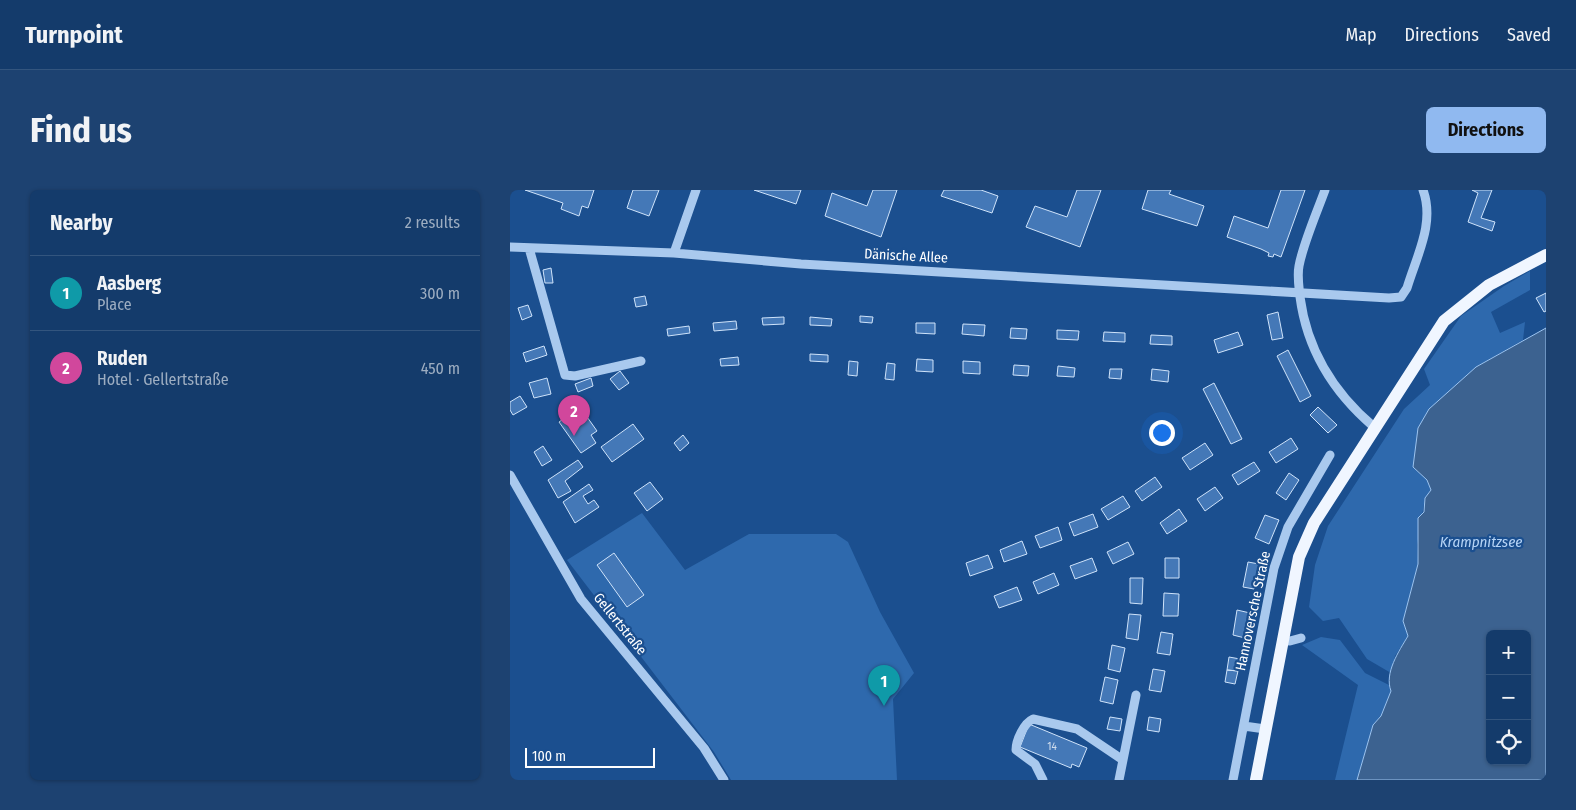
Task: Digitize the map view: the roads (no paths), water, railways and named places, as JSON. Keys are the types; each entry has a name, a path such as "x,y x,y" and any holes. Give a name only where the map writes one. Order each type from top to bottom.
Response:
{"main road":[{"path":"1256,780 1282,640 1303,548 1314,522 1444,321 1489,285 1546,255"}],"street":[{"path":"674,253 696,190"},
{"path":"1325,190 1299,266 1300,292 1306,326 1324,369 1341,394 1374,427"},
{"name":"Dänische Allee","path":"510,246 674,253 801,264 1389,298 1401,296 1407,288 1429,221 1428,204 1423,190"},
{"path":"529,248 565,375 575,376 641,361"},
{"name":"Hannoversche Straße","path":"1234,780 1274,568 1288,527 1330,454"},
{"name":"Gellertstraße","path":"510,475 581,599 704,748 724,780"},
{"path":"1282,640 1290,641 1301,638"},
{"path":"1119,780 1136,695"},
{"path":"1043,780 1034,764 1016,750 1017,743 1026,725 1033,719 1077,729 1123,760"},
{"path":"1244,726 1265,729"}],"water":[{"name":"Krampnitzsee","path":"1546,328 1546,780 1357,780 1373,725 1381,716 1391,691 1389,677 1391,670 1408,636 1403,621 1418,564 1418,518 1424,512 1425,498 1431,490 1427,480 1413,467 1418,428 1429,409 1476,367"}],"place":[{"name":"Ruden","path":"574,436"},
{"name":"Aasberg","path":"884,706"}]}
